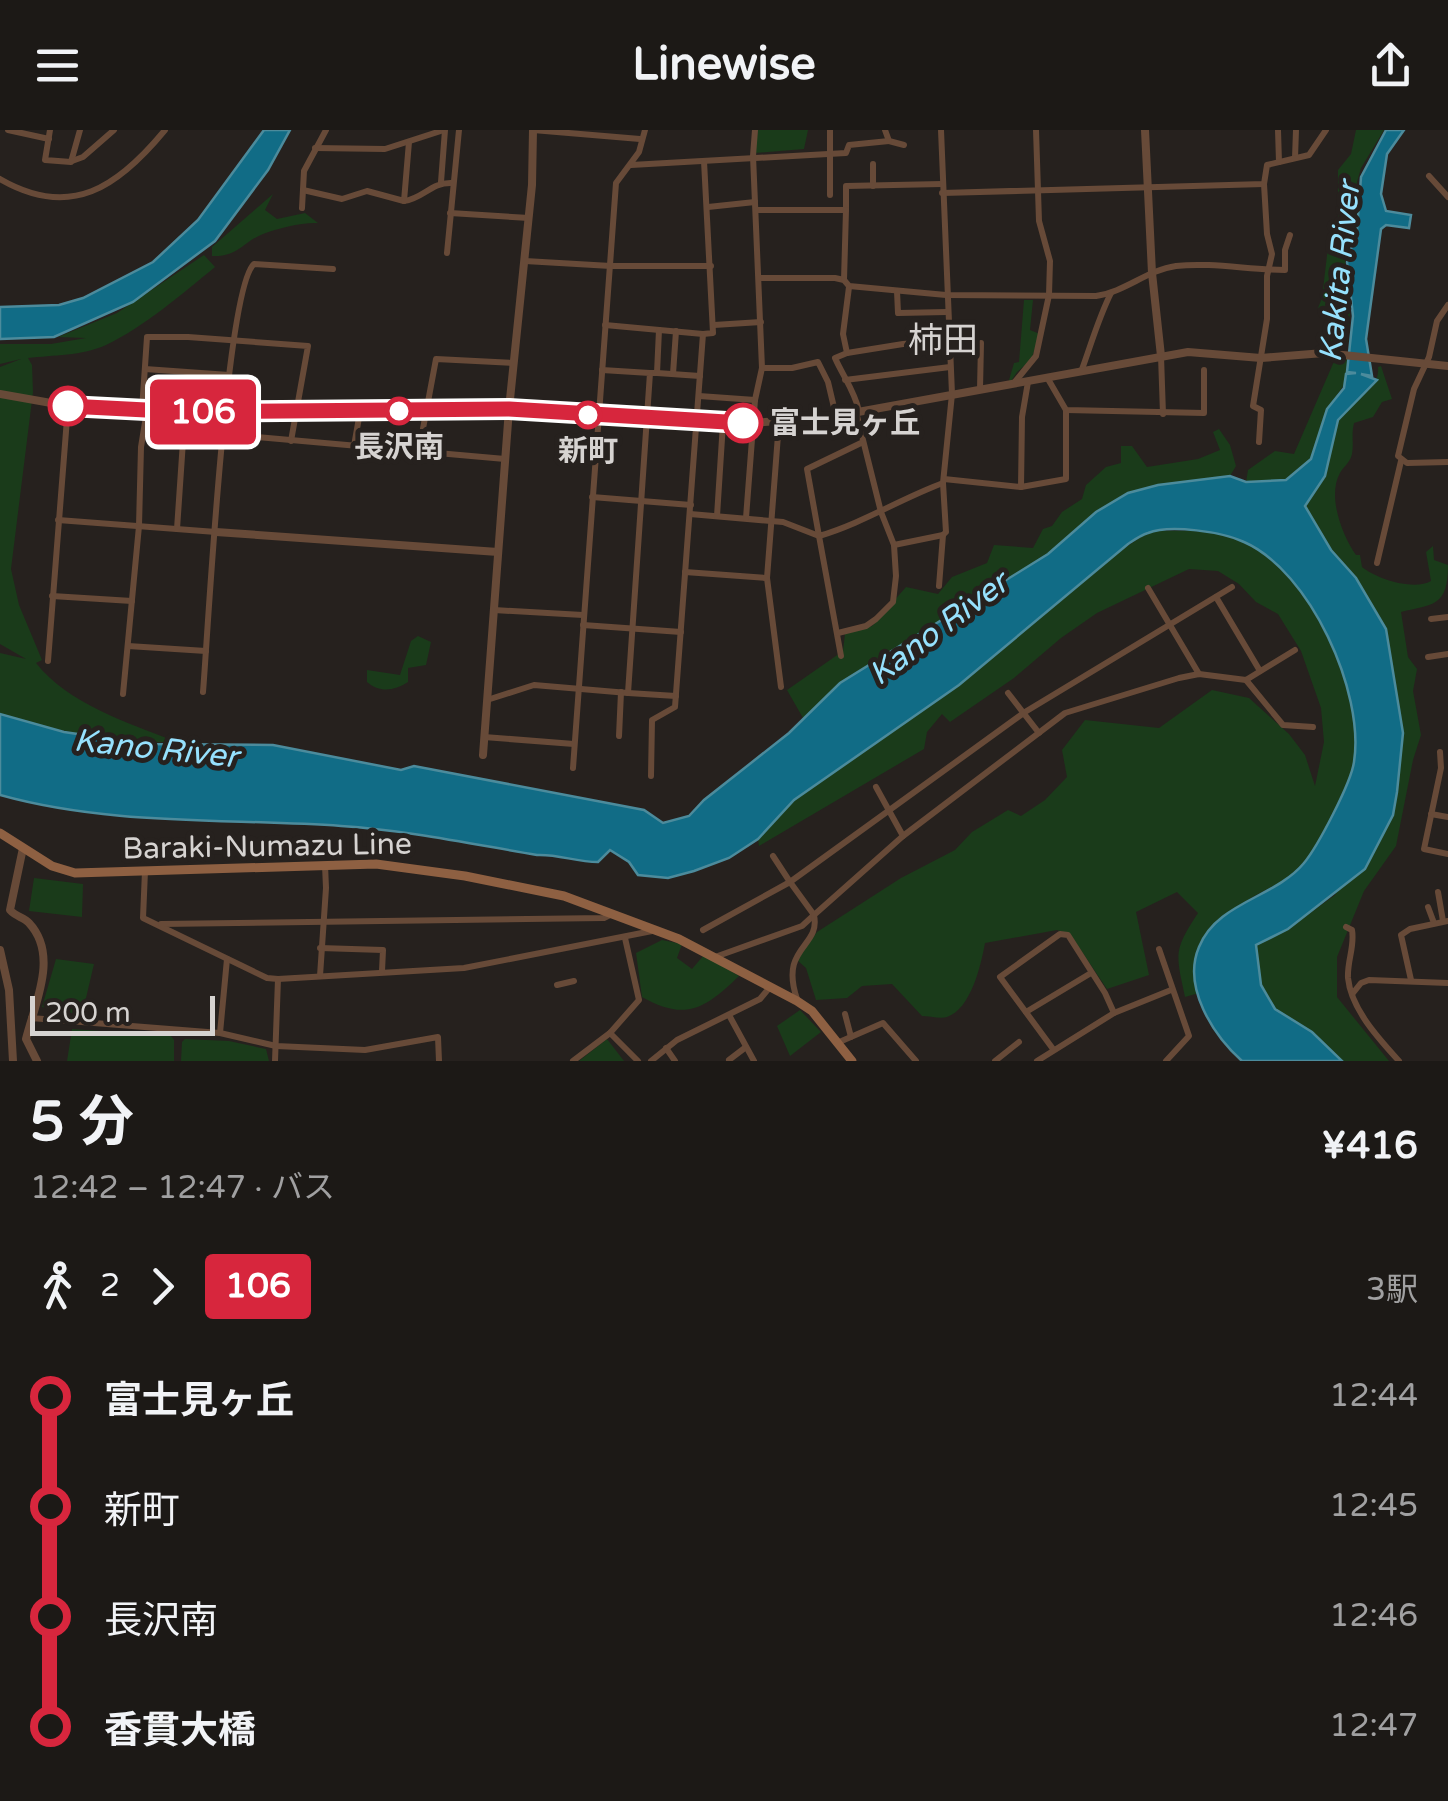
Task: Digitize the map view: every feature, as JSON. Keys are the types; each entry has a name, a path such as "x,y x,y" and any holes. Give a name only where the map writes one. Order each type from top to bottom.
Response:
{"main road":[{"name":"Baraki-Numazu Line","path":"0,833 52,866 75,873 376,864 542,890 690,943 797,1000 812,1012 847,1059"}],"street":[{"path":"8,130 49,134 45,160 71,162 83,158 114,130"},
{"path":"71,162 80,130"},
{"path":"0,179 39,196 71,199 94,192 122,173 165,130"},
{"path":"302,208 304,171 326,130"},
{"path":"315,148 385,149 445,130 440,182"},
{"path":"447,253 458,130"},
{"path":"483,755 509,409 529,218 533,130 640,139"},
{"path":"572,768 616,183 639,152 645,130"},
{"path":"746,518 755,400 762,368 753,156 756,130"},
{"path":"830,130 830,195"},
{"path":"885,130 889,140"},
{"path":"939,586 946,532 943,481 952,394 941,130"},
{"path":"1013,384 1036,356 1049,295 1050,261 1038,221 1036,130"},
{"path":"1145,130 1162,414"},
{"path":"1278,130 1279,162"},
{"path":"1295,158 1296,130"},
{"path":"1259,442 1261,410 1253,406 1267,319 1272,254 1264,184 1268,165 1309,155 1326,130"},
{"path":"630,165 846,153 850,145 889,140 904,144"},
{"path":"404,201 410,142"},
{"path":"605,325 714,333 704,162"},
{"path":"873,164 873,186"},
{"path":"1428,176 1448,197"},
{"path":"303,190 342,199 367,192 404,201 417,198 440,182 452,183"},
{"path":"846,354 846,186 1037,190 1264,184"},
{"path":"708,207 846,210"},
{"path":"450,213 529,218"},
{"path":"760,278 835,278 897,292 946,295 1112,294 1152,273 1176,266 1285,270 1290,234"},
{"path":"525,261 711,266"},
{"path":"203,692 224,412 233,341 250,266 332,269"},
{"path":"897,292 898,313 947,312"},
{"path":"1080,373 1112,294"},
{"path":"1377,563 1408,410 1427,364 1438,320 1448,306"},
{"path":"714,325 761,322"},
{"path":"619,736 658,330"},
{"path":"673,374 676,331"},
{"path":"651,776 652,720 675,707 703,334"},
{"path":"123,694 139,526 146,337 308,346 291,441"},
{"path":"838,633 866,626 892,602 894,545 861,443 856,396 835,358 903,344 948,340"},
{"path":"980,343 980,389"},
{"path":"0,394 68,406 185,412 509,409 753,423 836,416 1188,352 1261,358 1335,354 1448,366"},
{"path":"419,450 436,360 514,363"},
{"path":"762,368 792,368 818,362 828,382 836,416"},
{"path":"844,380 950,366"},
{"path":"144,369 229,375"},
{"path":"602,370 700,376"},
{"path":"1066,410 1204,414 1204,370"},
{"path":"592,497 642,500 717,516 773,521 818,536 881,512 943,481 1021,487 1066,479 1066,410 1048,378"},
{"path":"1021,487 1022,417 1028,382"},
{"path":"699,396 755,400"},
{"path":"48,661 68,406"},
{"path":"177,530 185,412"},
{"path":"354,446 360,412"},
{"path":"717,516 723,422"},
{"path":"779,422 767,578 781,687"},
{"path":"223,434 506,459"},
{"path":"841,656 807,469 861,443"},
{"path":"1400,461 1448,462"},
{"path":"57,520 498,552"},
{"path":"894,545 943,535"},
{"path":"685,572 767,578"},
{"path":"1148,588 1198,674"},
{"path":"704,930 790,882 1024,712 1232,588"},
{"path":"52,596 132,601"},
{"path":"1216,597 1260,670"},
{"path":"494,610 584,615"},
{"path":"1430,619 1448,617"},
{"path":"583,625 682,632"},
{"path":"128,646 206,651"},
{"path":"715,957 802,926 903,836 1072,710 1198,674 1246,680 1295,650"},
{"path":"1428,657 1448,654"},
{"path":"1246,680 1282,724 1313,728"},
{"path":"487,700 534,685 676,696"},
{"path":"1008,693 1039,733"},
{"path":"484,737 574,744"},
{"path":"1440,752 1444,767 1424,849 1448,854"},
{"path":"876,787 903,836"},
{"path":"1430,814 1448,818"},
{"path":"23,848 10,910 30,923 43,949 45,968 26,1038 38,1061"},
{"path":"773,856 814,915 814,932 794,957 790,974 797,1000"},
{"path":"320,976 324,866"},
{"path":"145,871 143,918 268,978 464,968 653,930"},
{"path":"1438,892 1442,922"},
{"path":"1428,908 1442,922"},
{"path":"155,924 610,915"},
{"path":"1412,980 1401,935 1442,922"},
{"path":"1346,927 1352,930 1354,941 1348,974 1353,994 1370,1028 1399,1061"},
{"path":"1053,1049 1000,977 1060,934 1068,935 1106,993 1114,1013"},
{"path":"573,1061 610,1033 639,1000 626,938"},
{"path":"320,948 383,950 382,971"},
{"path":"1160,949 1189,1036 1166,1061"},
{"path":"0,950 9,990 13,1061"},
{"path":"220,1033 227,959"},
{"path":"1026,1012 1091,974"},
{"path":"275,1061 278,979"},
{"path":"1353,994 1360,982 1368,980 1448,983"},
{"path":"556,984 574,981"},
{"path":"651,1061 666,1048 760,999 770,987"},
{"path":"1037,1061 1114,1013 1171,990"},
{"path":"729,1014 754,1061"},
{"path":"846,1014 851,1037"},
{"path":"31,1018 220,1033 276,1046 365,1050 438,1037 439,1061"},
{"path":"837,1043 883,1023 916,1061"},
{"path":"610,1033 638,1061"},
{"path":"994,1061 1019,1042"},
{"path":"728,1060 746,1046"},
{"path":"666,1048 675,1061"}],"green space":[{"path":"758,130 808,130 804,149 755,153"},
{"path":"1356,130 1384,130 1357,182 1356,229 1346,254 1344,274 1351,301 1347,345 1336,348 1332,346 1328,322 1318,308 1328,247 1338,221 1338,170 1351,154"},
{"path":"273,194 265,210 277,219 305,213 318,223 276,230 234,252 212,256 212,247"},
{"path":"204,255 215,267 120,338 87,351 28,358 33,392 11,569 19,605 42,660 36,663 49,677 81,701 174,741 110,739 0,714 0,653 26,659 0,644 0,367 21,359 0,364 0,344 51,344 86,338 58,337 117,313"},
{"path":"1024,300 1033,300 1030,330 1040,334 1031,360 1007,387 1014,363 1019,362"},
{"path":"1349,358 1344,385 1327,409 1311,459 1286,480 1246,482 1248,470 1275,451 1294,454 1335,359"},
{"path":"1381,366 1392,399 1382,402 1373,417 1354,423 1352,454 1336,482 1341,526 1356,555 1360,555 1362,567 1377,576 1415,585 1431,581 1426,552 1433,546 1434,560 1448,565 1442,596 1401,612 1408,657 1417,669 1413,691 1421,735 1396,846 1364,891 1337,957 1337,997 1389,1061 1342,1061 1312,1032 1275,1009 1261,985 1256,945 1288,929 1335,895 1397,792 1403,733 1386,629 1305,506 1326,472 1340,416 1372,387"},
{"path":"1219,429 1230,445 1236,466 1230,476 1158,485 1111,503 1048,554 840,683 803,718 787,690 843,651 845,634 872,626 906,587 938,594 952,577 987,563 994,545 1033,548 1043,529 1052,526 1062,512 1082,499 1086,485 1106,467 1121,463 1121,446 1132,446 1147,467 1198,459 1220,450 1213,432"},
{"path":"1150,531 1221,534 1261,550 1299,589 1333,648 1353,712 1353,767 1323,834 1307,859 1287,878 1243,904 1202,943 1195,964 1199,993 1185,997 1179,962 1184,936 1198,913 1177,892 1136,912 1149,975 1107,989 1070,934 1057,930 985,943 969,996 947,1017 922,1016 892,984 862,986 847,998 816,1000 806,968 797,960 817,932 901,878 955,850 972,832 1008,810 1021,816 1045,800 1067,777 1062,750 1085,720 1159,728 1212,690 1249,698 1289,734 1305,755 1315,786 1324,742 1321,708 1301,651 1278,614 1256,602 1239,584 1218,571 1189,569 1097,613 950,722 942,714 927,732 924,749 759,846 758,839 794,800 959,685 1102,563"},
{"path":"418,636 431,642 426,665 408,668 408,682 387,690 367,682 367,670 400,675 411,641"},
{"path":"34,878 83,884 82,917 29,911"},
{"path":"662,940 682,944 677,958 692,969 704,955 739,976 695,1008 657,1005 642,997 636,953"},
{"path":"56,959 94,964 82,1015 42,1007"},
{"path":"800,1010 821,1032 790,1056 777,1026"},
{"path":"72,1029 171,1036 174,1061 67,1061"},
{"path":"185,1039 229,1041 266,1049 269,1061 181,1061"},
{"path":"607,1039 624,1061 579,1061"}],"water":[{"path":"264,130 290,130 268,170 215,241 133,302 54,337 0,339 0,307 59,305 83,298 153,262 198,220"},
{"name":"Kano River","path":"1386,130 1404,130 1387,154 1381,194 1386,211 1411,215 1409,228 1386,225 1381,229 1366,339 1372,376 1361,374 1377,380 1338,420 1325,476 1305,506 1386,629 1403,733 1397,792 1393,815 1365,869 1288,929 1256,945 1261,985 1275,1009 1312,1032 1342,1061 1242,1061 1211,1024 1197,994 1195,962 1207,932 1232,910 1292,875 1317,843 1352,772 1355,734 1341,669 1311,606 1268,557 1235,538 1210,532 1158,530 1135,539 959,685 794,800 758,839 729,858 668,878 638,875 629,862 610,850 598,862 590,862 390,831 127,816 84,812 0,795 0,714 64,732 146,744 273,745 401,770 414,766 644,810 663,823 689,816 789,733 840,683 1048,554 1096,512 1128,493 1230,476 1246,482 1286,480 1311,459 1327,409 1344,388 1346,374 1356,373 1347,372 1353,316 1347,262 1357,230 1361,177"}],"bus line":[{"name":"106","path":"68,406 185,412 509,409 743,423"}],"place":[{"name":"長沢南","path":"399,411"},
{"name":"新町","path":"588,415"},
{"name":"富士見ヶ丘","path":"743,423"}],"district":[{"name":"柿田","path":"943,340"}],"water label":[{"name":"Kakita River","path":"1339,272"}]}
